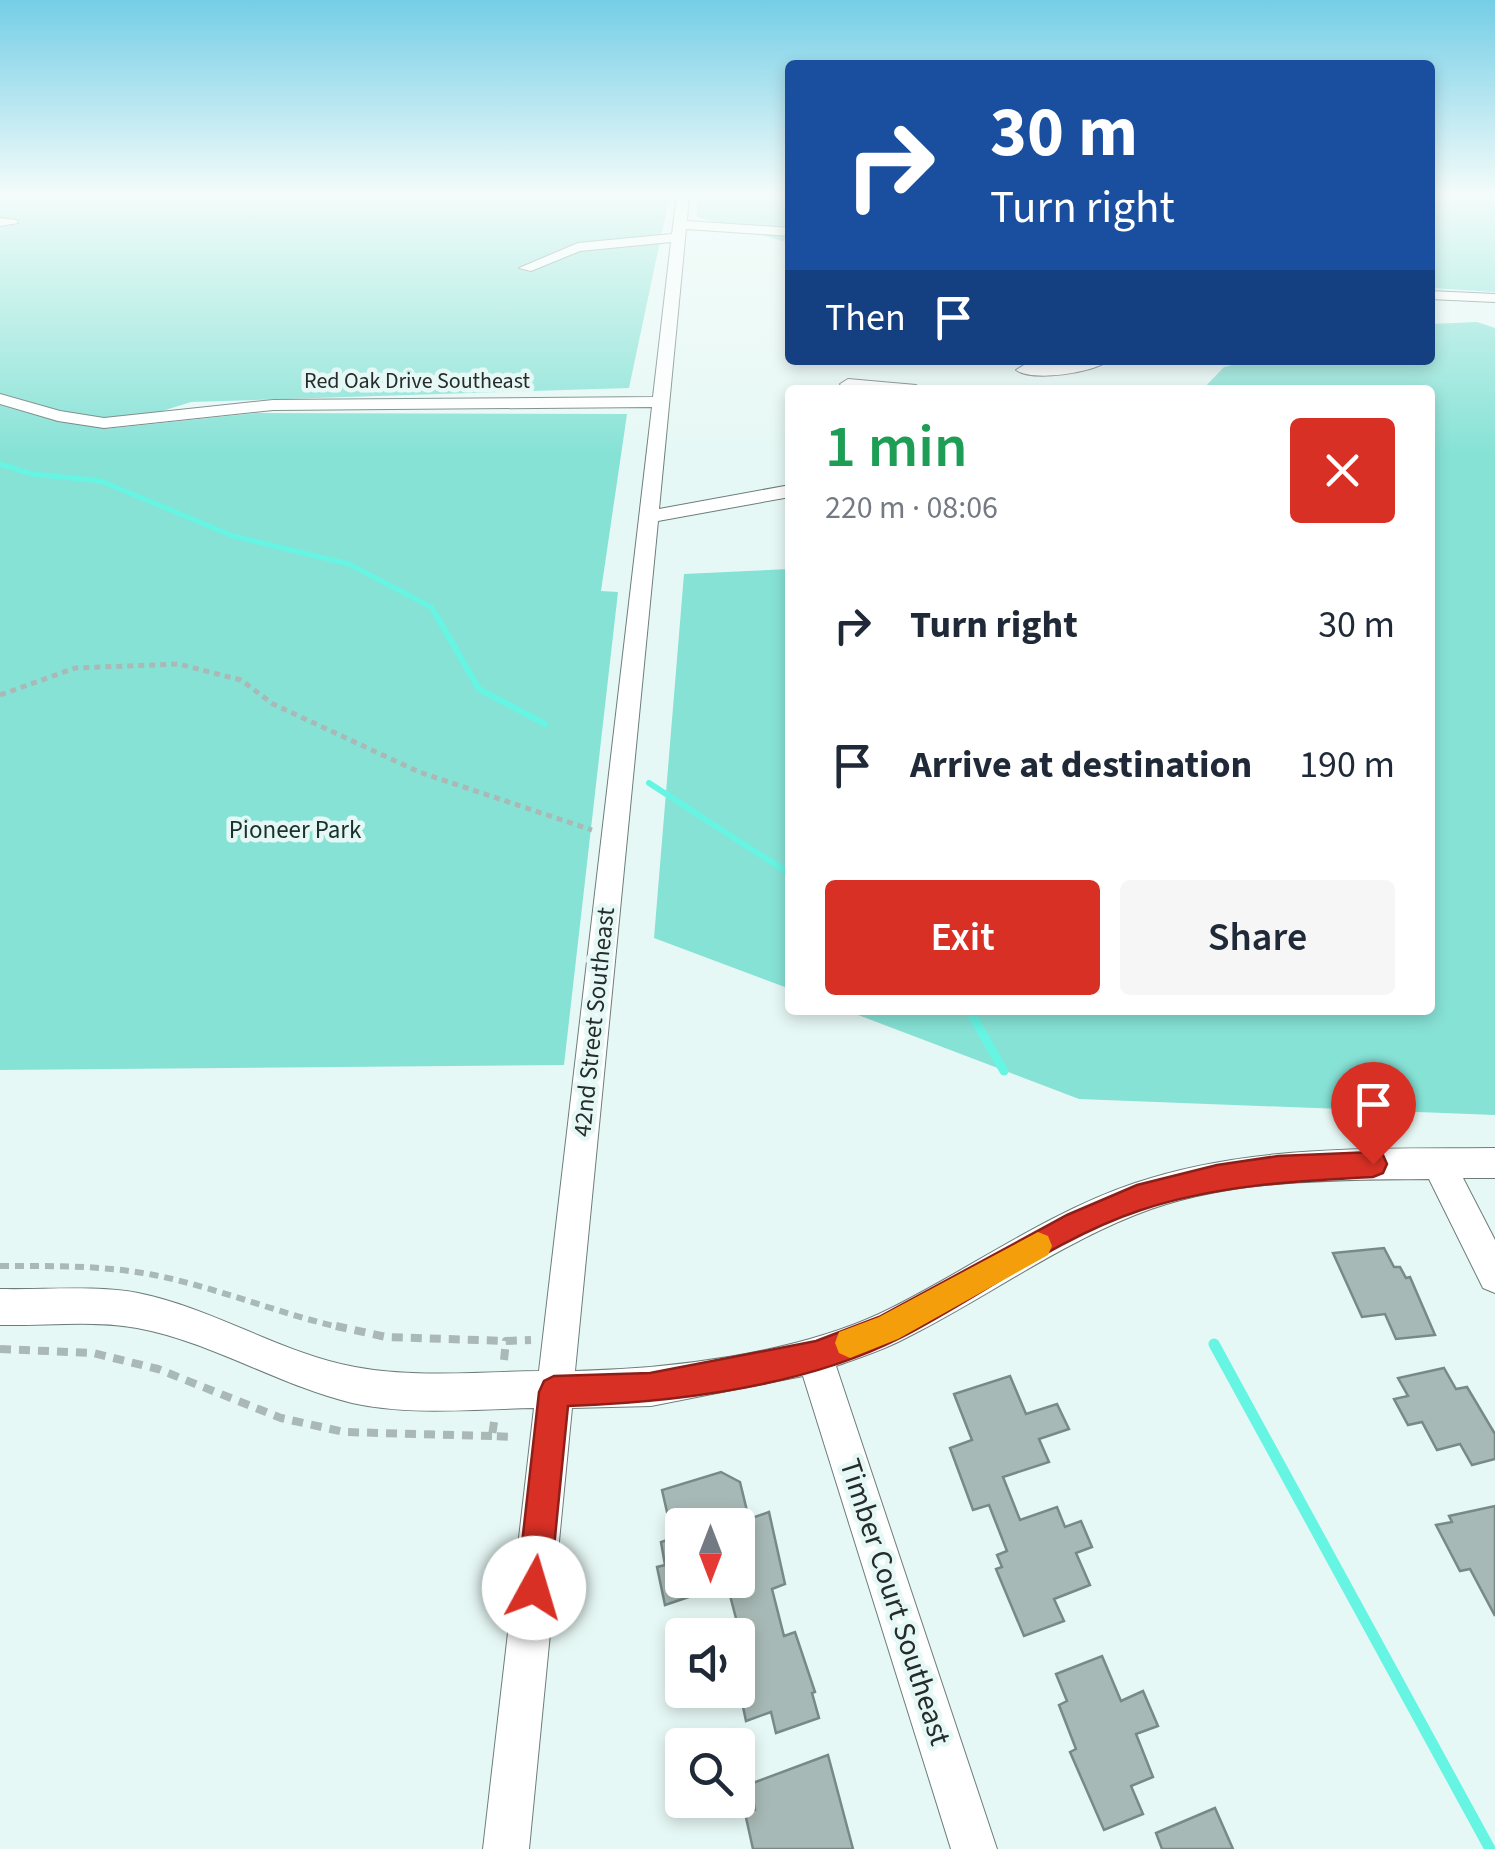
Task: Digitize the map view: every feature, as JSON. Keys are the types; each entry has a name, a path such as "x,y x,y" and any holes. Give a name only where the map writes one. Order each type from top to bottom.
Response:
{"street":[{"name":"42nd Street Southeast","path":"506,1849 674,280"},
{"path":"1435,294 1495,298"},
{"path":"1024,365 1052,370 1086,365"},
{"path":"848,384 859,385"},
{"name":"Red Oak Drive Southeast","path":"0,399 104,423 274,405 661,402"},
{"path":"648,517 785,492"},
{"path":"0,1307 136,1310 205,1330 354,1385 439,1391 650,1388 816,1356 888,1328 1076,1224 1137,1198 1217,1178 1308,1165 1495,1163"},
{"path":"1438,1164 1495,1276"},
{"name":"Timber Court Southeast","path":"816,1356 974,1849"}],"path":[{"path":"0,695 76,668 179,664 241,680 273,704 419,772 614,837"},
{"path":"0,1266 82,1266 155,1275 293,1316 386,1338 534,1340"},
{"path":"503,1363 506,1342"},
{"path":"0,1349 93,1353 142,1365 281,1418 344,1432 515,1438"},
{"path":"492,1436 495,1418"}],"green space":[{"name":"Pioneer Park","path":"0,280 652,280 629,388 191,402 105,429 256,413 627,414 601,591 618,592 564,1065 0,1070"},
{"path":"1435,280 1495,280 1495,292 1435,288"},
{"path":"1477,322 1495,328 1495,1115 1079,1099 858,1015 1435,1015 1435,385 1207,385 1224,367 1233,365 1435,365 1435,324"},
{"path":"785,569 785,987 654,938 684,574"}],"building":[{"path":"1384,1248 1394,1267 1400,1267 1406,1278 1410,1277 1435,1335 1396,1339 1385,1314 1362,1317 1333,1253"},
{"path":"1444,1368 1456,1389 1467,1387 1495,1434 1495,1459 1472,1465 1460,1444 1437,1450 1422,1422 1408,1425 1394,1399 1408,1396 1398,1378"},
{"path":"1010,1376 1026,1414 1057,1404 1069,1429 1039,1439 1049,1462 1003,1477 1020,1520 1057,1507 1065,1527 1081,1521 1092,1547 1076,1553 1090,1585 1054,1599 1064,1621 1024,1636 996,1569 1002,1567 997,1555 1007,1551 989,1505 973,1510 950,1448 972,1440 954,1394"},
{"path":"721,1472 740,1482 746,1508 666,1508 662,1490"},
{"path":"1495,1506 1495,1616 1470,1569 1460,1571 1436,1525 1452,1522 1449,1516"},
{"path":"769,1512 785,1584 772,1589 784,1636 795,1632 815,1692 812,1693 819,1718 776,1733 771,1712 746,1721 743,1708 755,1708 755,1618 736,1618 731,1598 755,1598 755,1517"},
{"path":"665,1565 665,1598 686,1598 665,1605 657,1567"},
{"path":"1102,1656 1121,1701 1143,1691 1158,1726 1136,1734 1153,1777 1131,1786 1143,1814 1104,1830 1070,1752 1076,1749 1059,1705 1067,1701 1056,1674"},
{"path":"828,1755 853,1849 753,1849 746,1818 755,1818 755,1782"},
{"path":"1215,1808 1233,1849 1162,1849 1156,1833"}],"waterway":[{"path":"0,464 32,474 101,481 233,536 349,564 431,607 437,617"},
{"path":"436,615 479,689 545,724"},
{"path":"649,783 785,871"},
{"path":"972,1015 1004,1071"},
{"path":"1214,1344 1490,1849"}],"slow traffic":[{"path":"850,1343 888,1328 1038,1246"}],"route":[{"path":"534,1588 554,1392 650,1388 816,1356 888,1328 1076,1224 1137,1198 1217,1178 1278,1169 1373,1164"}]}
